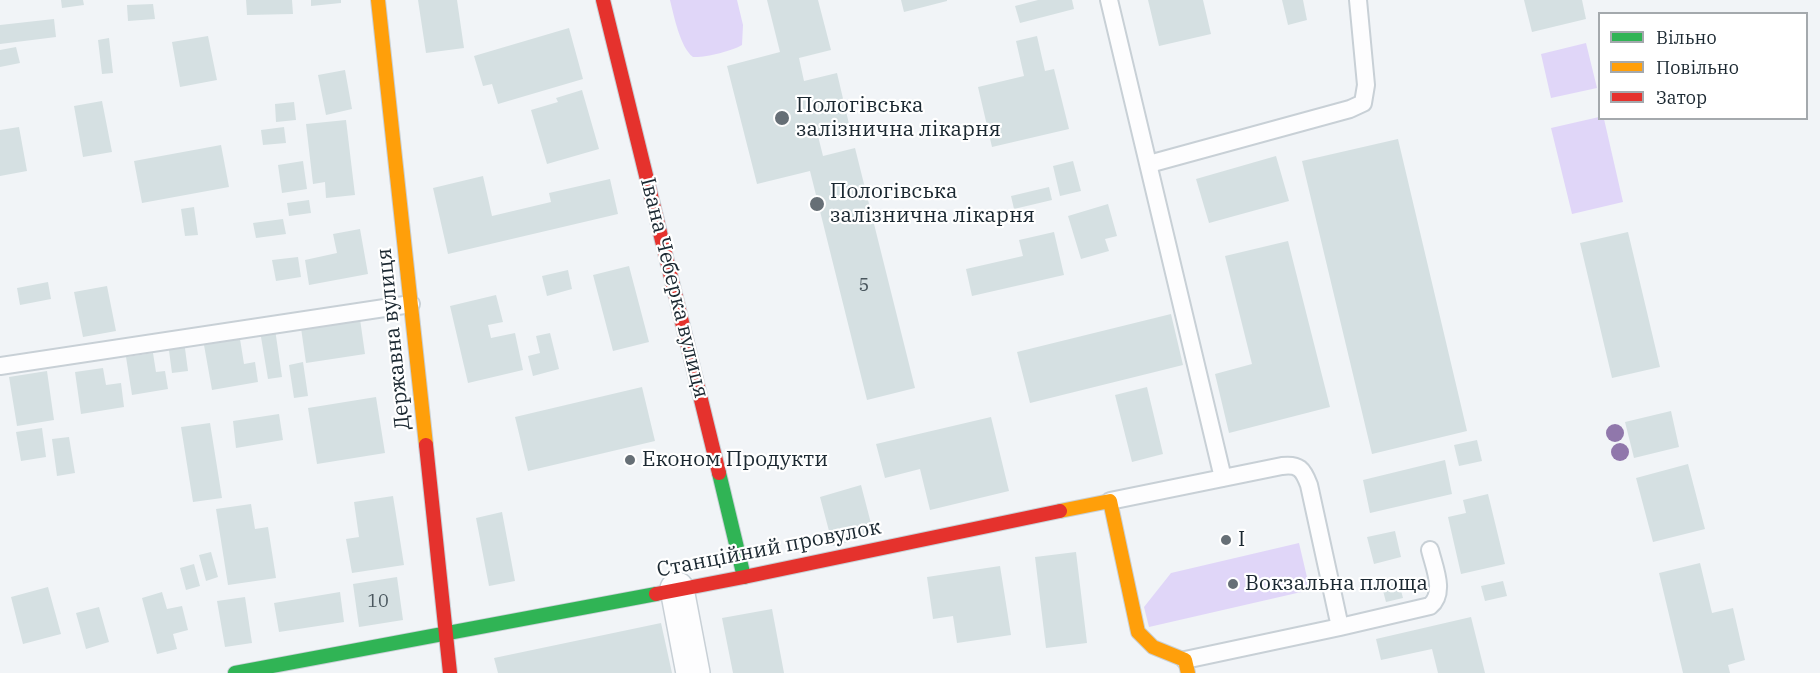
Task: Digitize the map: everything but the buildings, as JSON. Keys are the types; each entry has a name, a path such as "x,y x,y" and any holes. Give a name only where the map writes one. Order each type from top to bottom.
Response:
{"street":[{"name":"Державна вулиця","path":"378,0 450,673"},
{"name":"Івана Чеберка вулиця","path":"603,0 744,577"},
{"name":"Станційний провулок","path":"235,673 744,577 1110,501"},
{"path":"1110,501 1138,632 1143,641 1187,666"},
{"path":"677,589 693,673"}],"lane":[{"path":"1109,0 1223,478"},
{"path":"1149,164 1350,109 1363,103 1366,85 1358,0"},
{"path":"0,366 411,304"},
{"path":"1110,501 1292,465 1299,468 1305,475 1340,627"},
{"path":"1187,666 1422,608 1434,602 1438,596 1430,550"}],"shaded area":[{"path":"670,0 737,0 743,25 742,45 718,54 693,57 681,39"},
{"path":"1586,43 1597,88 1551,98 1541,54"},
{"path":"1598,117 1598,120 1604,120 1623,202 1572,214 1551,128"},
{"path":"1299,543 1310,590 1149,627 1144,607 1171,573"}],"traffic: fast":[{"path":"719,473 744,577"},
{"path":"235,673 656,594"}],"traffic: slow":[{"path":"378,0 426,445"},
{"path":"1060,511 1110,501 1138,632 1153,647 1185,660 1188,673"}],"traffic: jam":[{"path":"603,0 719,473"},
{"path":"426,445 450,673"},
{"path":"656,594 1060,511"}],"place":[{"name":"Пологiвська залiзнична лiкарня","path":"782,118"},
{"name":"Пологівська залізнична лікарня","path":"817,204"},
{"name":"Економ Продукти","path":"630,460"},
{"name":"І","path":"1226,540"},
{"name":"Вокзальна площа","path":"1233,584"}]}
